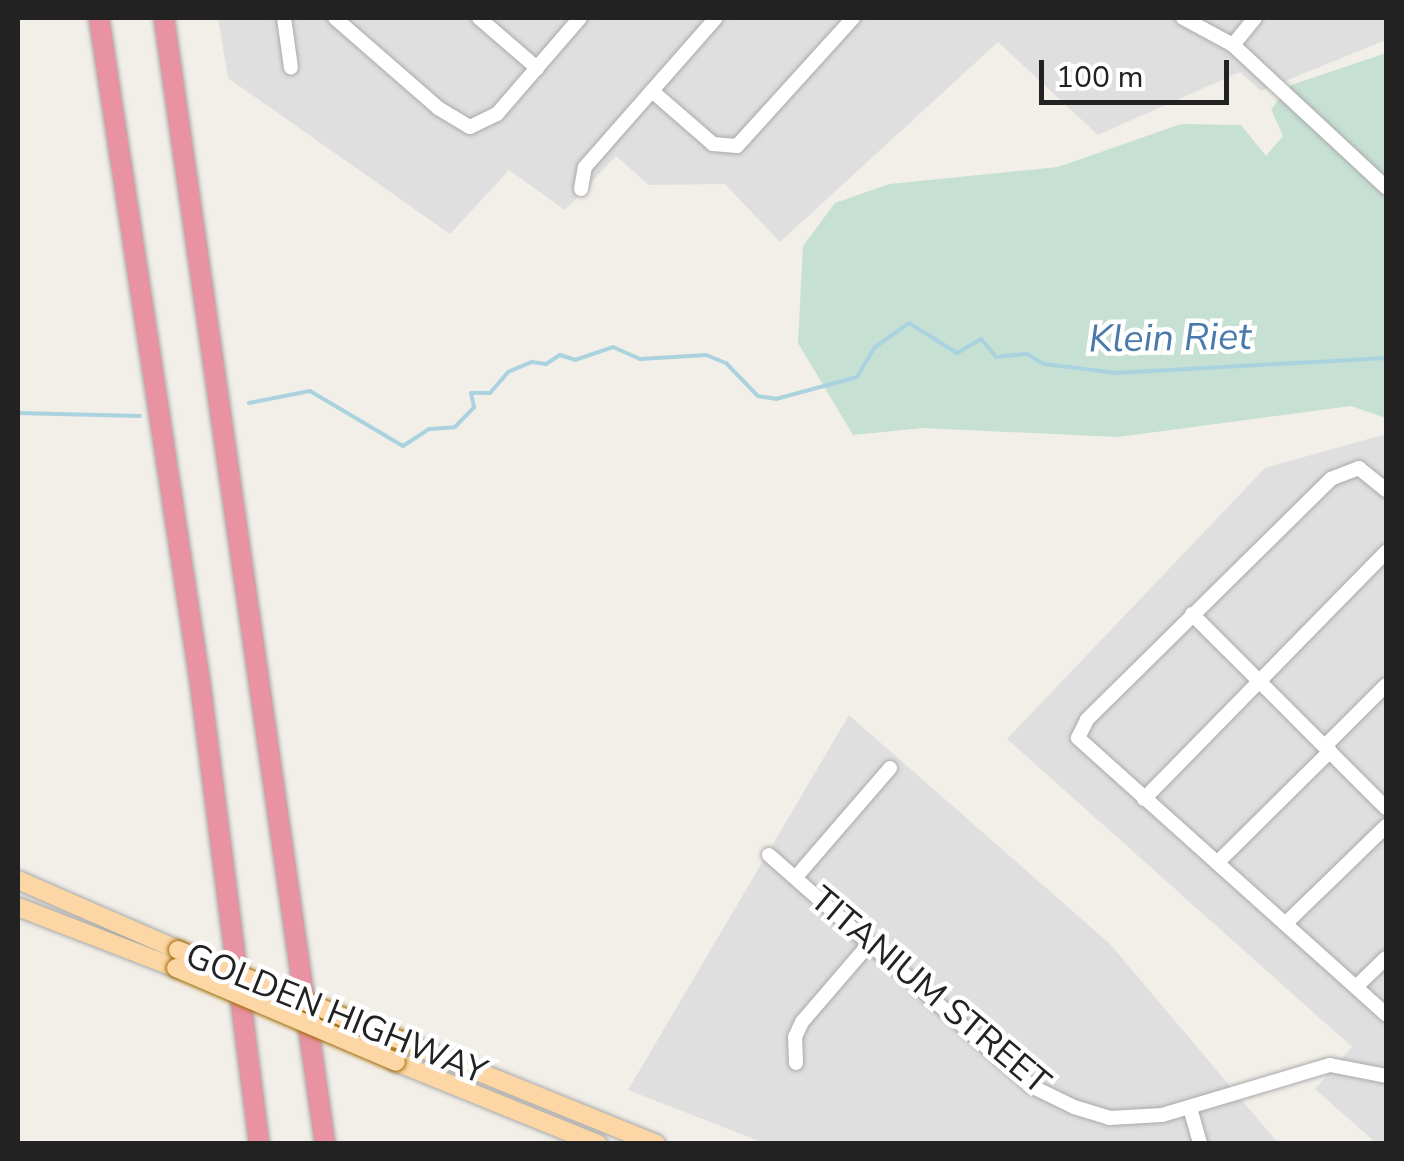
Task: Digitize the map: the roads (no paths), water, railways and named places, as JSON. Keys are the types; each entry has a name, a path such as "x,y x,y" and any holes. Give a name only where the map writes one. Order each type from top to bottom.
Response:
{"highway":[{"path":"99,18 200,682 259,1144"},
{"path":"164,18 325,1138"}],"main road":[{"name":"GOLDEN HIGHWAY","path":"18,880 396,1062 598,1144"},
{"name":"GOLDEN HIGHWAY","path":"18,907 177,959 406,1042 656,1144"}],"street":[{"path":"284,18 291,68"},
{"path":"335,18 438,108 470,126 497,114 580,18"},
{"path":"479,18 537,68"},
{"path":"581,189 585,167 716,18"},
{"path":"652,91 713,144 727,149 744,140 853,18"},
{"path":"1183,18 1233,45 1386,187"},
{"path":"1233,45 1255,18"},
{"path":"1386,490 1367,471 1342,470 1192,614 1079,732 1082,749 1358,985 1386,1014"},
{"path":"1144,799 1386,552"},
{"path":"1192,614 1386,808"},
{"path":"1218,863 1386,685"},
{"path":"796,877 890,768"},
{"path":"1285,924 1386,826"},
{"name":"TITANIUM STREET","path":"768,855 1031,1086 1109,1118 1190,1108 1330,1064 1386,1076"},
{"path":"796,1063 795,1037 802,1022 869,944"},
{"path":"1358,985 1386,958"},
{"path":"1190,1108 1200,1144"}],"waterway":[{"name":"Klein Riet","path":"249,403 310,391 403,446 429,429 455,427 474,407 471,393 490,393 508,372 532,362 546,364 560,355 575,360 613,347 640,359 706,355 726,363 758,396 776,399 857,377 875,347 909,323 957,353 981,339 996,357 1027,354 1044,364 1116,373 1386,358"},
{"name":"Klein Riet","path":"18,413 140,416"}]}
